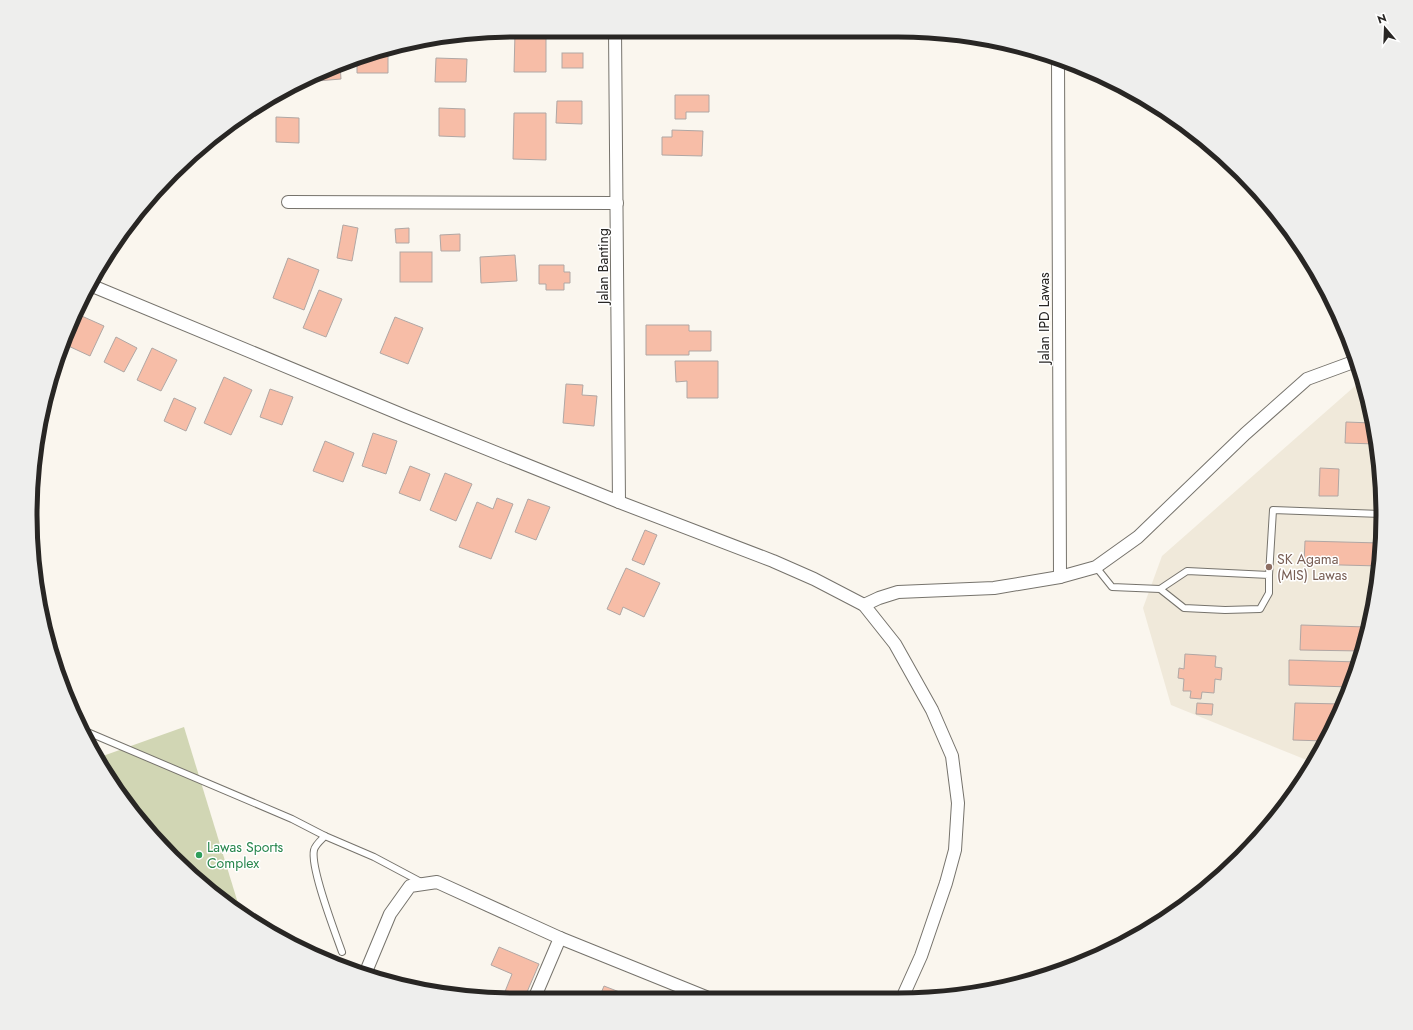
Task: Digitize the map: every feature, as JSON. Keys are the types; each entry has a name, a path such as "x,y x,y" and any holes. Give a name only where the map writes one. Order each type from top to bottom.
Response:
{"street":[{"name":"Jalan Banting","path":"614,37 620,502"},
{"name":"Jalan IPD Lawas","path":"1058,64 1060,577"},
{"path":"288,202 617,203"},
{"path":"95,287 405,416 773,561 814,579 864,605 895,644 932,710 952,756 958,803 955,850 946,883 921,956 905,993"},
{"path":"864,605 898,592 994,588 1060,577 1096,567 1138,536 1245,434 1307,379 1351,363"},
{"path":"367,970 390,914 410,886 437,882 560,938 694,993"},
{"path":"537,993 560,938"}],"lane":[{"path":"1096,567 1112,586 1160,589 1184,608 1225,610 1260,609 1269,593 1274,510 1376,514"},
{"path":"1160,589 1187,571 1269,575"},
{"path":"90,733 285,816 325,836 374,857 423,884"},
{"path":"325,836 314,848 313,856 318,879 342,952"}],"shaded area":[{"name":"SK Agama (MIS) Lawas","path":"1358,385 1367,422 1375,484 1375,546 1372,577 1360,639 1351,669 1327,726 1308,761 1171,705 1143,608 1162,556 1355,386"}],"green space":[{"name":"Lawas Sports Complex","path":"184,727 238,904 200,874 177,853 136,806 102,756"}],"building":[{"path":"515,37 546,37 546,72 514,72"},
{"path":"562,53 583,53 583,68 562,68"},
{"path":"388,54 388,73 357,73 357,64"},
{"path":"436,58 467,59 466,82 435,82"},
{"path":"340,70 341,79 317,80"},
{"path":"675,95 709,95 709,112 686,112 686,119 675,119"},
{"path":"557,101 582,101 582,124 556,123"},
{"path":"439,108 465,109 465,137 439,136"},
{"path":"514,113 546,113 546,160 513,159"},
{"path":"276,117 299,118 299,143 276,142"},
{"path":"672,130 703,131 702,156 662,155 662,137 672,137"},
{"path":"343,225 358,228 352,261 337,258"},
{"path":"409,228 409,243 396,243 395,229"},
{"path":"460,234 460,251 441,251 440,235"},
{"path":"400,252 432,252 432,282 400,282"},
{"path":"515,255 517,281 481,283 480,257"},
{"path":"288,258 319,270 304,310 273,298"},
{"path":"539,265 564,265 564,272 570,272 570,283 564,283 564,290 546,290 546,284 539,284"},
{"path":"319,290 342,299 326,337 303,328"},
{"path":"81,316 104,326 90,356 68,346"},
{"path":"395,317 423,328 408,364 380,353"},
{"path":"646,325 689,325 689,331 711,331 711,351 689,351 689,355 646,355"},
{"path":"116,337 137,348 124,372 104,362"},
{"path":"152,348 177,360 161,391 137,380"},
{"path":"675,361 718,361 718,398 687,398 687,381 676,382"},
{"path":"224,377 252,390 231,435 204,423"},
{"path":"566,384 583,385 582,395 597,396 594,426 563,423"},
{"path":"270,389 293,397 282,425 260,417"},
{"path":"174,398 196,408 186,431 164,421"},
{"path":"1346,422 1367,423 1371,444 1345,443"},
{"path":"373,433 397,441 386,474 362,466"},
{"path":"325,441 354,453 343,482 313,471"},
{"path":"410,466 430,474 420,501 399,493"},
{"path":"1320,468 1339,469 1338,496 1319,496"},
{"path":"445,473 472,484 456,521 430,510"},
{"path":"497,498 513,504 491,559 459,547 477,502 493,509"},
{"path":"528,499 550,507 536,540 515,532"},
{"path":"645,530 657,535 644,565 632,560"},
{"path":"1305,541 1375,543 1373,566 1304,564"},
{"path":"626,568 660,583 644,617 623,607 620,615 607,609"},
{"path":"1301,625 1363,627 1356,651 1300,650"},
{"path":"1185,654 1216,656 1215,667 1222,668 1221,680 1215,679 1214,693 1202,692 1201,699 1190,698 1191,691 1183,691 1184,679 1178,678 1179,668 1184,669"},
{"path":"1289,660 1353,662 1344,687 1289,685"},
{"path":"1197,703 1213,704 1212,715 1196,714"},
{"path":"1295,703 1337,704 1319,741 1293,740"},
{"path":"499,947 539,964 527,993 505,993 512,974 491,965"},
{"path":"604,986 622,993 601,993"}],"place":[{"name":"SK Agama (MIS) Lawas","path":"1269,567"},
{"name":"Lawas Sports Complex","path":"199,855"}]}
